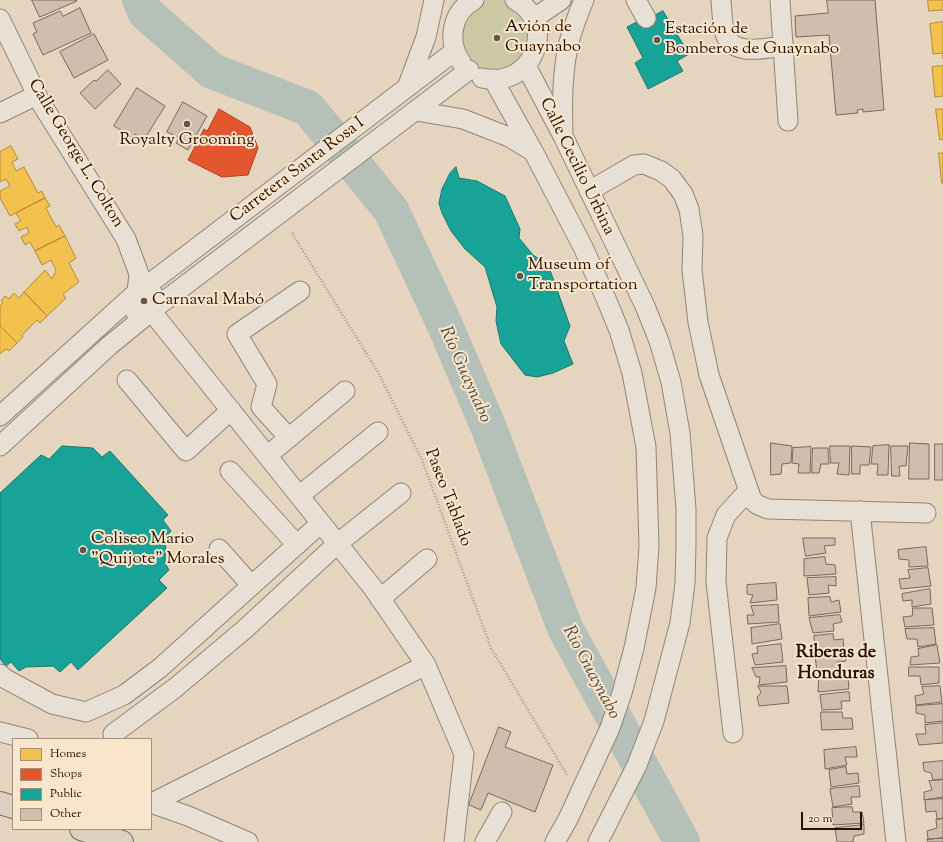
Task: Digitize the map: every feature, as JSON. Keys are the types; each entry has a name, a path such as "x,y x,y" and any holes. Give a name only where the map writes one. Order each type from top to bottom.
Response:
{"main road":[{"path":"0,803 12,807"},
{"path":"84,830 122,842"}],"street":[{"path":"408,85 426,37 434,0"},
{"path":"534,20 561,0"},
{"path":"563,136 562,93 565,69 571,36 584,0"},
{"path":"636,0 646,18"},
{"path":"721,0 724,32 727,39 733,44 747,50 784,46"},
{"path":"780,0 788,121"},
{"path":"468,2 453,27 454,51 463,65 469,70 483,78 493,79 507,78 514,75 526,66 535,51 537,31 534,20 520,1"},
{"name":"Calle George L. Colton","path":"0,19 37,95 126,239 136,263 138,274 137,292"},
{"name":"Carretera Santa Rosa I","path":"0,416 137,292 454,51"},
{"name":"Calle Cecilio Urbina","path":"526,66 563,136 645,306 672,382 680,433 686,509 685,583 680,623 654,721 637,764 598,842"},
{"name":"Carretera Santa Rosa I","path":"0,446 110,345 268,222 469,70"},
{"name":"Calle Cecilio Urbina","path":"493,79 533,151 583,247 619,330 632,373 646,447 650,546 646,588 634,648 622,693 610,728 568,819 555,842"},
{"path":"0,113 37,95"},
{"path":"416,111 463,119 509,136 533,151"},
{"path":"589,191 634,165 644,164 661,171 672,179 683,194 689,209 693,236 692,270 698,322 707,368 752,500 758,505 768,508 926,513"},
{"path":"137,292 148,290 155,296 157,302 152,312 380,598 426,665 464,754 454,842"},
{"path":"289,438 261,407 267,384 237,334 300,291"},
{"path":"127,380 186,451 231,410"},
{"path":"268,456 345,391"},
{"path":"299,496 378,432"},
{"path":"230,471 297,545"},
{"path":"733,733 716,582 717,538 726,515 748,491"},
{"path":"112,736 175,688 220,651 337,544 401,493"},
{"path":"860,511 896,842"},
{"path":"1,680 52,704 86,712 124,694 160,668 321,523"},
{"path":"219,549 252,585"},
{"path":"281,559 298,581"},
{"path":"380,598 427,559"},
{"path":"237,598 255,620"},
{"path":"203,629 220,651"},
{"path":"152,802 426,665"},
{"path":"160,668 175,688"},
{"path":"112,736 124,694"},
{"path":"0,732 24,738"},
{"path":"152,803 188,816 248,842"},
{"path":"484,842 502,812"}],"path":[{"name":"Paseo Tablado","path":"292,233 379,374 422,460 491,648 569,777"}],"shaded area":[{"path":"504,0 522,10 532,43 511,71 476,69 465,60 458,26 482,1"}],"building: Homes":[{"path":"928,0 943,0 943,10 929,11"},
{"path":"943,22 943,53 933,54 930,24"},
{"path":"943,66 943,96 935,97 932,67"},
{"path":"936,109 943,109 943,139 940,140"},
{"path":"11,146 18,159 12,162 16,171 24,167 38,193 42,191 45,198 10,216 0,198 0,191 10,186 6,179 0,182 0,152"},
{"path":"939,153 943,153 943,183 942,183"},
{"path":"45,198 50,206 46,208 56,227 59,225 65,236 35,251 30,242 25,245 21,237 29,233 27,227 19,231 15,224 21,221 16,213"},
{"path":"65,236 76,258 69,263 79,282 63,294 66,298 47,316 24,292 45,270 52,279 56,270 51,260 42,265 35,251"},
{"path":"24,292 47,316 40,323 37,320 22,335 23,337 17,343 0,326 0,306 3,303 1,301 5,296 9,299 14,293 19,298"},
{"path":"0,326 17,343 9,351 6,349 0,354"}],"building: Shops":[{"path":"219,109 250,127 258,148 248,175 222,177 188,160 204,129 207,131"}],"building: Public":[{"name":"Estación de Bomberos de Guaynabo","path":"663,11 689,54 677,61 683,71 648,89 635,63 643,58 627,27 650,15 651,17"},
{"name":"Museum of Transportation","path":"456,167 459,178 477,181 505,196 520,229 519,238 533,255 544,262 550,270 570,326 564,341 573,364 553,373 537,377 525,375 501,344 496,321 497,307 485,267 465,249 451,231 439,203 442,189 450,173"},
{"name":"Coliseo Mario \"Quijote\" Morales","path":"62,446 93,448 102,457 110,451 168,515 163,520 171,531 166,537 165,563 169,570 159,580 167,588 78,670 71,662 60,672 53,666 26,667 19,671 11,662 6,666 0,659 0,493 41,455 49,459"}],"building: Other":[{"path":"32,0 76,0 77,1 40,17"},
{"path":"827,0 875,0 884,110 863,112 863,109 857,110 858,113 836,115 829,35 796,37 795,16 828,13"},
{"path":"80,8 91,33 43,55 33,34 37,32 33,23 60,11 63,16"},
{"path":"94,34 108,60 74,78 60,52"},
{"path":"108,70 121,84 95,109 80,93"},
{"path":"137,88 165,106 144,140 135,134 133,138 114,126"},
{"name":"Royalty Grooming","path":"183,102 207,116 188,150 176,143 179,138 167,132"},
{"path":"771,443 792,446 791,463 782,464 781,474 771,475"},
{"path":"910,443 929,444 929,479 909,479"},
{"path":"935,444 943,444 943,480 935,480"},
{"path":"889,445 888,475 877,475 878,464 871,464 873,446"},
{"path":"830,446 850,446 849,475 837,474 839,463 831,463"},
{"path":"852,446 871,447 869,465 860,465 860,474 852,474"},
{"path":"891,446 908,446 906,466 899,466 900,476 892,476"},
{"path":"811,447 810,473 798,473 799,464 792,463 793,448"},
{"path":"813,448 828,448 829,464 821,464 819,473 812,473"},
{"path":"803,538 835,538 835,545 824,546 826,553 806,556"},
{"path":"926,547 928,566 909,567 909,560 899,559 898,550"},
{"path":"825,557 826,564 835,565 836,574 804,576 804,559"},
{"path":"928,568 931,586 901,589 899,579 910,578 908,570"},
{"path":"836,577 836,586 828,585 829,593 809,595 807,578"},
{"path":"776,583 777,600 750,603 753,595 747,594 747,585"},
{"path":"930,589 931,604 912,607 912,600 903,601 902,594"},
{"path":"830,597 831,602 839,600 841,612 809,616 808,598"},
{"path":"778,605 779,622 748,624 747,615 754,615 751,606"},
{"path":"913,608 932,608 934,625 905,627 903,617 912,616"},
{"path":"840,615 842,622 833,624 834,631 813,633 809,618"},
{"path":"780,624 782,639 752,644 751,628"},
{"path":"934,628 936,644 918,647 917,639 907,639 905,629"},
{"path":"833,634 834,640 843,639 844,650 815,652 814,636"},
{"path":"781,644 783,662 755,665 752,654 758,653 757,647"},
{"path":"937,645 940,663 910,665 911,657 919,656 918,649"},
{"path":"845,653 846,661 837,662 838,670 817,672 815,655"},
{"path":"786,666 787,682 759,685 760,677 756,677 752,668"},
{"path":"909,667 939,667 939,683 921,685 920,676 909,676"},
{"path":"836,674 838,679 848,678 849,689 818,692 819,675"},
{"path":"758,686 787,686 789,703 759,706 757,697 761,693"},
{"path":"940,686 942,702 916,705 915,696 924,694 922,687"},
{"path":"849,692 850,701 841,701 842,709 822,710 820,695"},
{"path":"943,704 943,721 925,723 925,715 916,713 916,706"},
{"path":"821,712 842,712 843,718 852,718 853,729 822,730"},
{"path":"943,723 943,743 919,745 916,734 926,734 925,725"},
{"path":"499,727 511,732 505,747 553,765 535,812 488,793 481,810 469,805"},
{"path":"856,747 857,757 845,757 847,765 825,769 824,750"},
{"path":"943,761 943,779 933,780 931,773 924,771 923,763"},
{"path":"846,767 847,774 858,773 859,783 831,787 829,770"},
{"path":"943,780 943,797 924,800 924,792 932,790 929,781"},
{"path":"859,786 860,797 851,797 852,804 833,807 830,789"},
{"path":"943,799 943,818 937,819 936,811 926,812 925,800"},
{"path":"852,807 853,812 862,812 864,823 833,825 832,808"},
{"path":"943,819 943,838 928,839 927,831 937,828 936,820"},
{"path":"864,825 864,834 854,836 853,842 837,842 835,828"},
{"path":"943,838 943,842 928,842 927,840"}],"waterway":[{"name":"Río Guaynabo","path":"140,0 146,13 212,71 308,108 391,210 444,323 488,426 565,628 682,842"}],"place":[{"name":"Avión de Guaynabo","path":"497,38"},
{"name":"Estación de Bomberos de Guaynabo","path":"657,40"},
{"name":"Royalty Grooming","path":"187,124"},
{"name":"Museum of Transportation","path":"520,276"},
{"name":"Carnaval Mabó","path":"144,301"},
{"name":"Coliseo Mario \"Quijote\" Morales","path":"83,550"}],"district":[{"name":"Riberas de Honduras","path":"836,664"}]}
